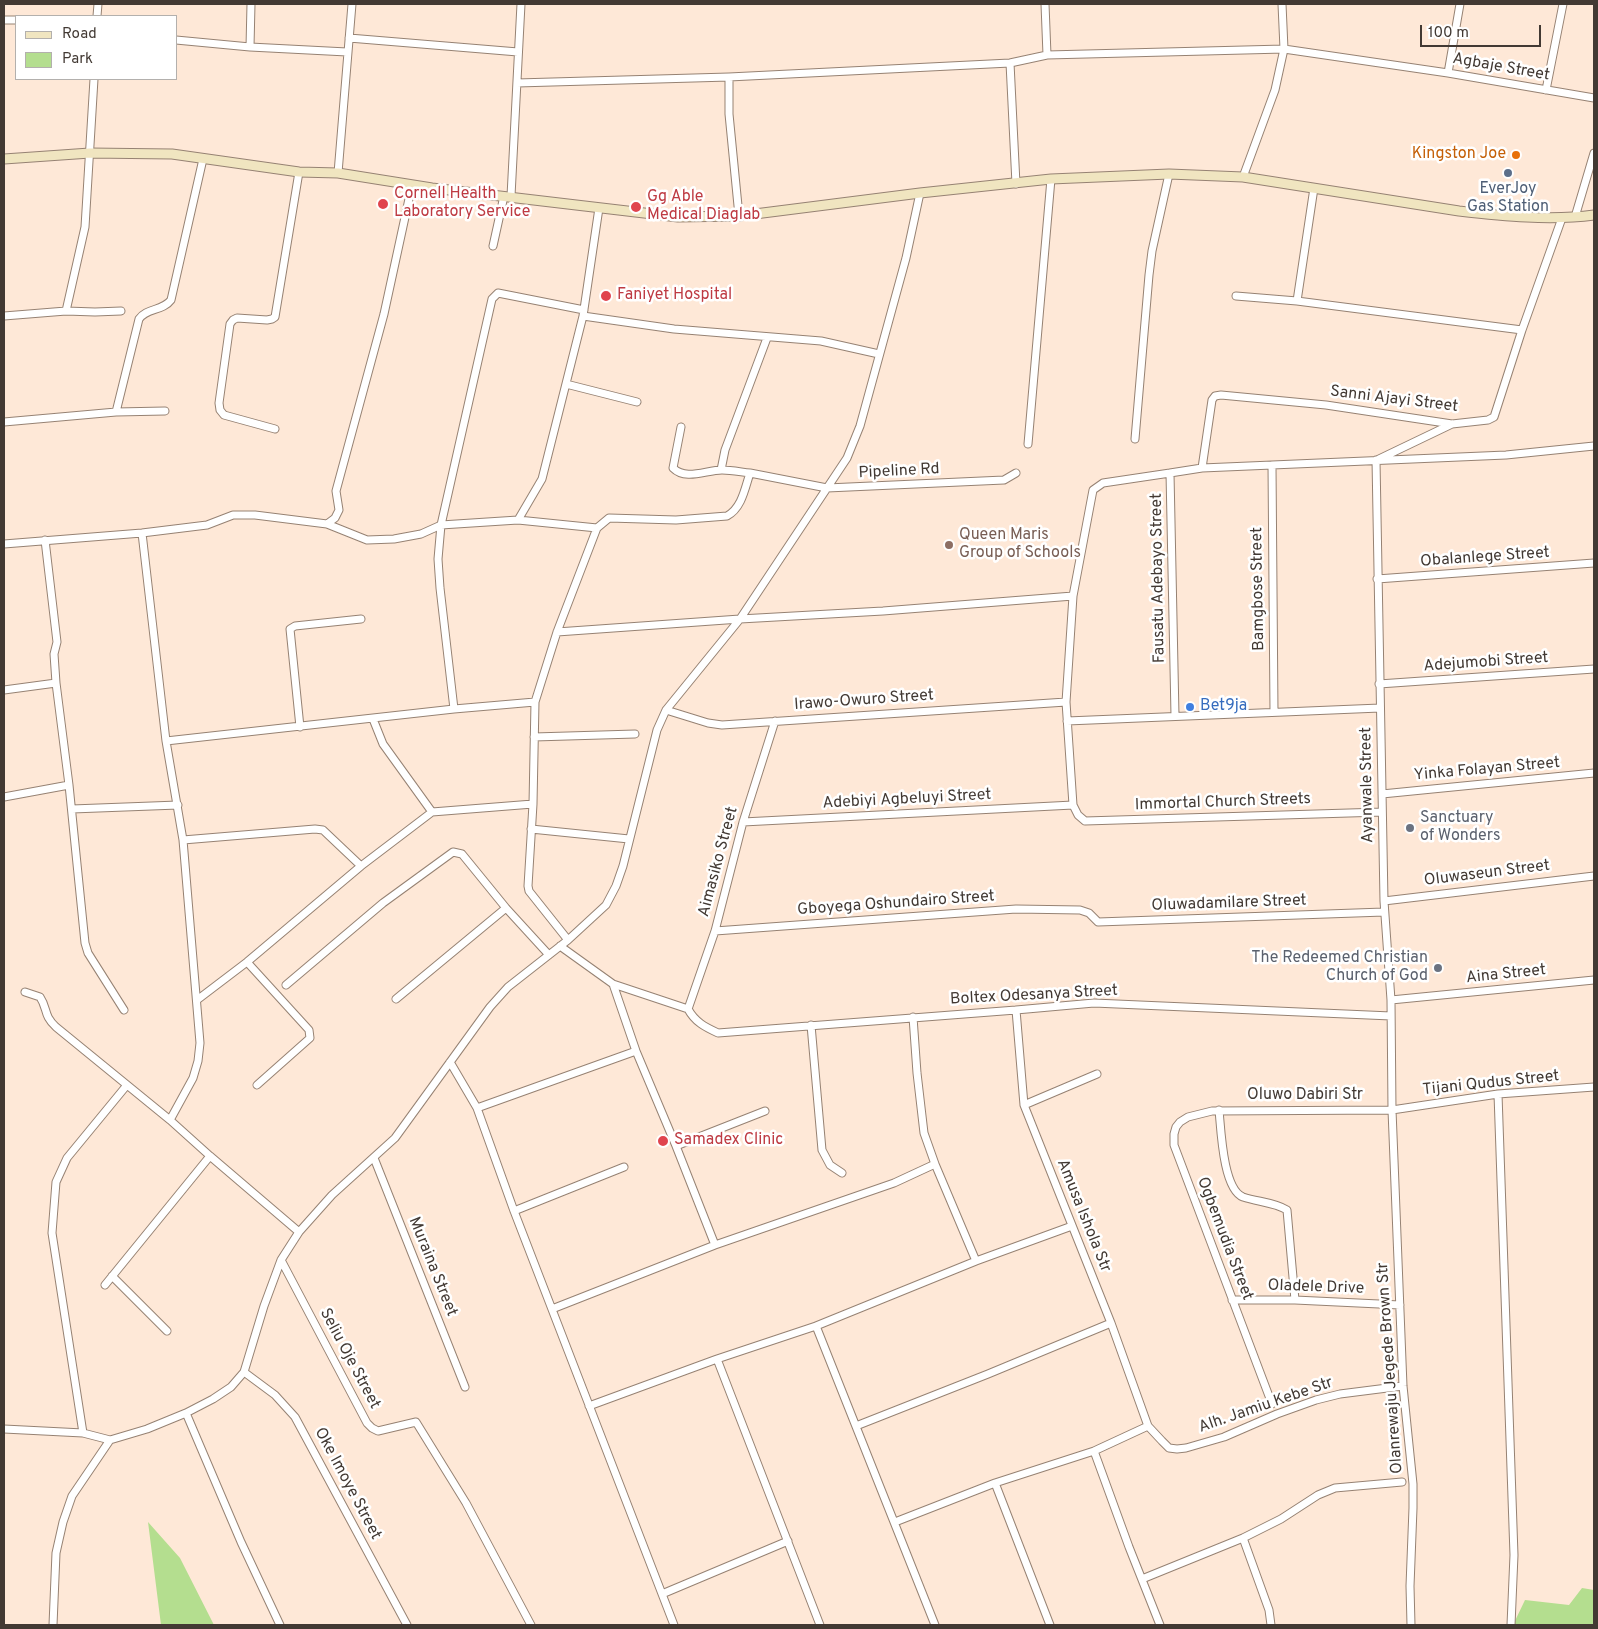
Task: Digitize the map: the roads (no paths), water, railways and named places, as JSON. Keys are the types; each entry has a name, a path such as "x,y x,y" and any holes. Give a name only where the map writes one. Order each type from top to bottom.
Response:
{"main road":[{"path":"4,159 90,153 172,154 299,172 338,174 412,185 678,217 739,216 920,193 1051,179 1169,174 1243,177 1487,214 1562,218 1594,215"}],"street":[{"path":"250,47 251,4"},
{"path":"338,174 352,4"},
{"path":"493,246 508,196 521,4"},
{"path":"1045,4 1047,56"},
{"path":"1243,177 1274,90 1284,49 1282,4"},
{"path":"1448,72 1460,4"},
{"path":"1546,90 1563,4"},
{"path":"349,38 518,52"},
{"path":"178,40 250,47 347,52"},
{"name":"Agbaje Street","path":"517,84 729,77 1010,64 1047,56 1284,49 1448,72 1594,98"},
{"path":"1010,64 1016,184"},
{"path":"729,77 729,114 739,216"},
{"path":"66,311 85,227 94,80"},
{"path":"1575,218 1594,153"},
{"path":"116,412 139,319 142,315 164,307 171,300 203,159"},
{"path":"275,429 224,415 220,410 219,403 230,324 237,318 267,320 274,317 299,172"},
{"path":"1135,440 1152,251 1169,174"},
{"path":"1028,444 1051,179"},
{"path":"327,524 335,518 339,510 336,491 384,314 412,185"},
{"path":"1297,301 1314,188"},
{"path":"4,1430 83,1433 110,1440 147,1429 186,1413 231,1387 244,1372 264,1306 281,1260 299,1232 332,1196 394,1138 490,1007 508,987 568,940 606,905 616,886 657,730 666,710 740,618 847,458 860,426 906,258 920,193"},
{"path":"518,520 542,479 584,313 599,208"},
{"name":"Sanni Ajayi Street","path":"1202,468 1212,400 1215,396 1326,405 1452,424 1488,420 1494,417 1522,330 1562,218"},
{"path":"454,709 440,588 438,559 441,524 493,296 498,292 584,313 674,329 821,341 879,354"},
{"path":"1236,296 1297,301 1522,330"},
{"path":"4,316 66,311 122,311"},
{"path":"721,470 725,450 768,338"},
{"path":"566,384 637,402"},
{"path":"4,422 116,412 165,411"},
{"path":"1376,460 1452,424"},
{"name":"Pipeline Rd","path":"681,426 673,468 676,472 682,474 698,474 721,470 750,473 827,488 1004,480 1016,473"},
{"name":"Fausatu Adebayo Street","path":"1175,716 1170,473 1202,468 1506,455 1594,446"},
{"name":"Ayanwale Street","path":"1376,460 1384,912 1391,1016 1392,1110"},
{"name":"Bamgbose Street","path":"1272,465 1274,712"},
{"path":"568,940 529,890 535,702 557,632 598,528 609,518 676,520 727,516 737,508 750,473"},
{"path":"1073,805 1066,702 1073,596 1093,490 1102,483 1170,473"},
{"path":"4,544 142,533 207,525 233,514 256,514 327,524 367,540 394,539 421,534 441,524 518,520 598,528"},
{"path":"142,533 166,741 183,840 200,1043 198,1061 193,1078 170,1120"},
{"path":"45,540 57,642 54,654 56,683 72,809 85,942 88,953 124,1010"},
{"name":"Obalanlege Street","path":"1377,578 1594,563"},
{"path":"557,632 740,618 883,612 1073,596"},
{"path":"300,727 290,629 295,626 361,619"},
{"name":"Adejumobi Street","path":"1380,684 1594,669"},
{"path":"4,690 56,683"},
{"path":"166,741 454,709 535,702"},
{"name":"Irawo-Owuro Street","path":"666,710 708,723 722,725 1066,702"},
{"path":"1068,721 1380,708"},
{"path":"373,719 383,744 432,812"},
{"name":"Aimasiko Street","path":"688,1009 715,930 743,822 775,721"},
{"path":"534,737 635,734"},
{"name":"Yinka Folayan Street","path":"1382,794 1594,774"},
{"path":"4,797 69,785"},
{"path":"197,1000 247,962 362,866 432,812 533,804"},
{"name":"Immortal Church Streets","path":"1073,805 1078,815 1085,821 1382,812"},
{"name":"Adebiyi Agbeluyi Street","path":"743,822 1073,805"},
{"path":"72,809 178,806"},
{"path":"183,840 315,829 323,830 362,866"},
{"path":"531,830 629,839"},
{"path":"286,985 383,903 453,852 462,854 506,908 549,955"},
{"name":"Oluwaseun Street","path":"1384,900 1594,876"},
{"path":"396,999 506,908"},
{"name":"Gboyega Oshundairo Street","path":"715,930 1016,909 1080,910"},
{"name":"Oluwadamilare Street","path":"1080,910 1089,913 1098,922 1384,912"},
{"path":"560,946 613,984 688,1009"},
{"path":"247,962 311,1034 310,1038 257,1085"},
{"name":"Aina Street","path":"1390,1000 1594,980"},
{"path":"613,984 636,1051 715,1245"},
{"path":"25,992 40,997 49,1021 170,1120 299,1232"},
{"name":"Boltex Odesanya Street","path":"688,1009 701,1025 718,1033 1094,1003 1391,1016"},
{"name":"Amusa Ishola Str","path":"1016,1010 1024,1105 1110,1322 1148,1426"},
{"path":"913,1017 924,1133 976,1261"},
{"path":"811,1025 822,1150 830,1165 842,1173"},
{"path":"477,1108 636,1051"},
{"path":"450,1062 477,1108 514,1211 674,1625"},
{"path":"1024,1105 1097,1074"},
{"path":"83,1433 52,1233 56,1182 67,1158 127,1085"},
{"name":"Tijani Qudus Street","path":"1392,1110 1498,1094 1594,1087"},
{"path":"1498,1094 1514,1555 1511,1625"},
{"path":"676,1146 765,1110"},
{"path":"1219,1110 1224,1161 1236,1191 1242,1196 1279,1205 1287,1210 1295,1300"},
{"name":"Oluwo Dabiri Str","path":"1219,1110 1392,1110"},
{"name":"Ogbemudia Street","path":"1219,1110 1188,1117 1180,1122 1174,1134 1174,1146 1272,1404"},
{"name":"Olanrewaju Jegede Brown Str","path":"1392,1110 1403,1386 1413,1484 1410,1586 1411,1625"},
{"path":"105,1285 210,1156"},
{"name":"Muraina Street","path":"374,1158 465,1387"},
{"path":"552,1309 715,1245 894,1183 935,1164"},
{"path":"514,1211 624,1167"},
{"path":"589,1406 717,1359 816,1326 976,1261 1072,1226"},
{"name":"Seliu Oje Street","path":"281,1260 367,1423 378,1431 416,1422 466,1503 531,1625"},
{"path":"112,1276 167,1331"},
{"name":"Oladele Drive","path":"1232,1300 1295,1300 1400,1305"},
{"path":"856,1426 988,1374 1110,1322"},
{"path":"816,1326 936,1625"},
{"path":"717,1359 820,1625"},
{"name":"Oke Imoye Street","path":"244,1372 275,1395 295,1417 407,1625"},
{"name":"Alh. Jamiu Kebe Str","path":"1148,1426 1169,1448 1177,1450 1224,1437 1277,1414 1316,1400 1340,1394 1403,1386"},
{"path":"186,1413 241,1542 280,1625"},
{"path":"894,1522 995,1483 1094,1451 1148,1426"},
{"path":"53,1625 56,1553 63,1522 72,1496 110,1440"},
{"path":"1094,1451 1160,1625"},
{"path":"1142,1579 1243,1538 1281,1519 1318,1495 1335,1488 1402,1482"},
{"path":"995,1483 1050,1625"},
{"path":"1243,1538 1269,1610 1271,1625"},
{"path":"662,1594 788,1541"}],"place":[{"name":"Kingston Joe","path":"1516,155"},
{"name":"EverJoy Gas Station","path":"1508,173"},
{"name":"Cornell Health Laboratory Service","path":"383,204"},
{"name":"Gg Able Medical Diaglab","path":"636,207"},
{"name":"Faniyet Hospital","path":"606,296"},
{"name":"Queen Maris Group of Schools","path":"949,545"},
{"name":"Bet9ja","path":"1190,707"},
{"name":"Sanctuary of Wonders","path":"1410,828"},
{"name":"The Redeemed Christian Church of God","path":"1438,968"},
{"name":"Samadex Clinic","path":"663,1141"}]}
